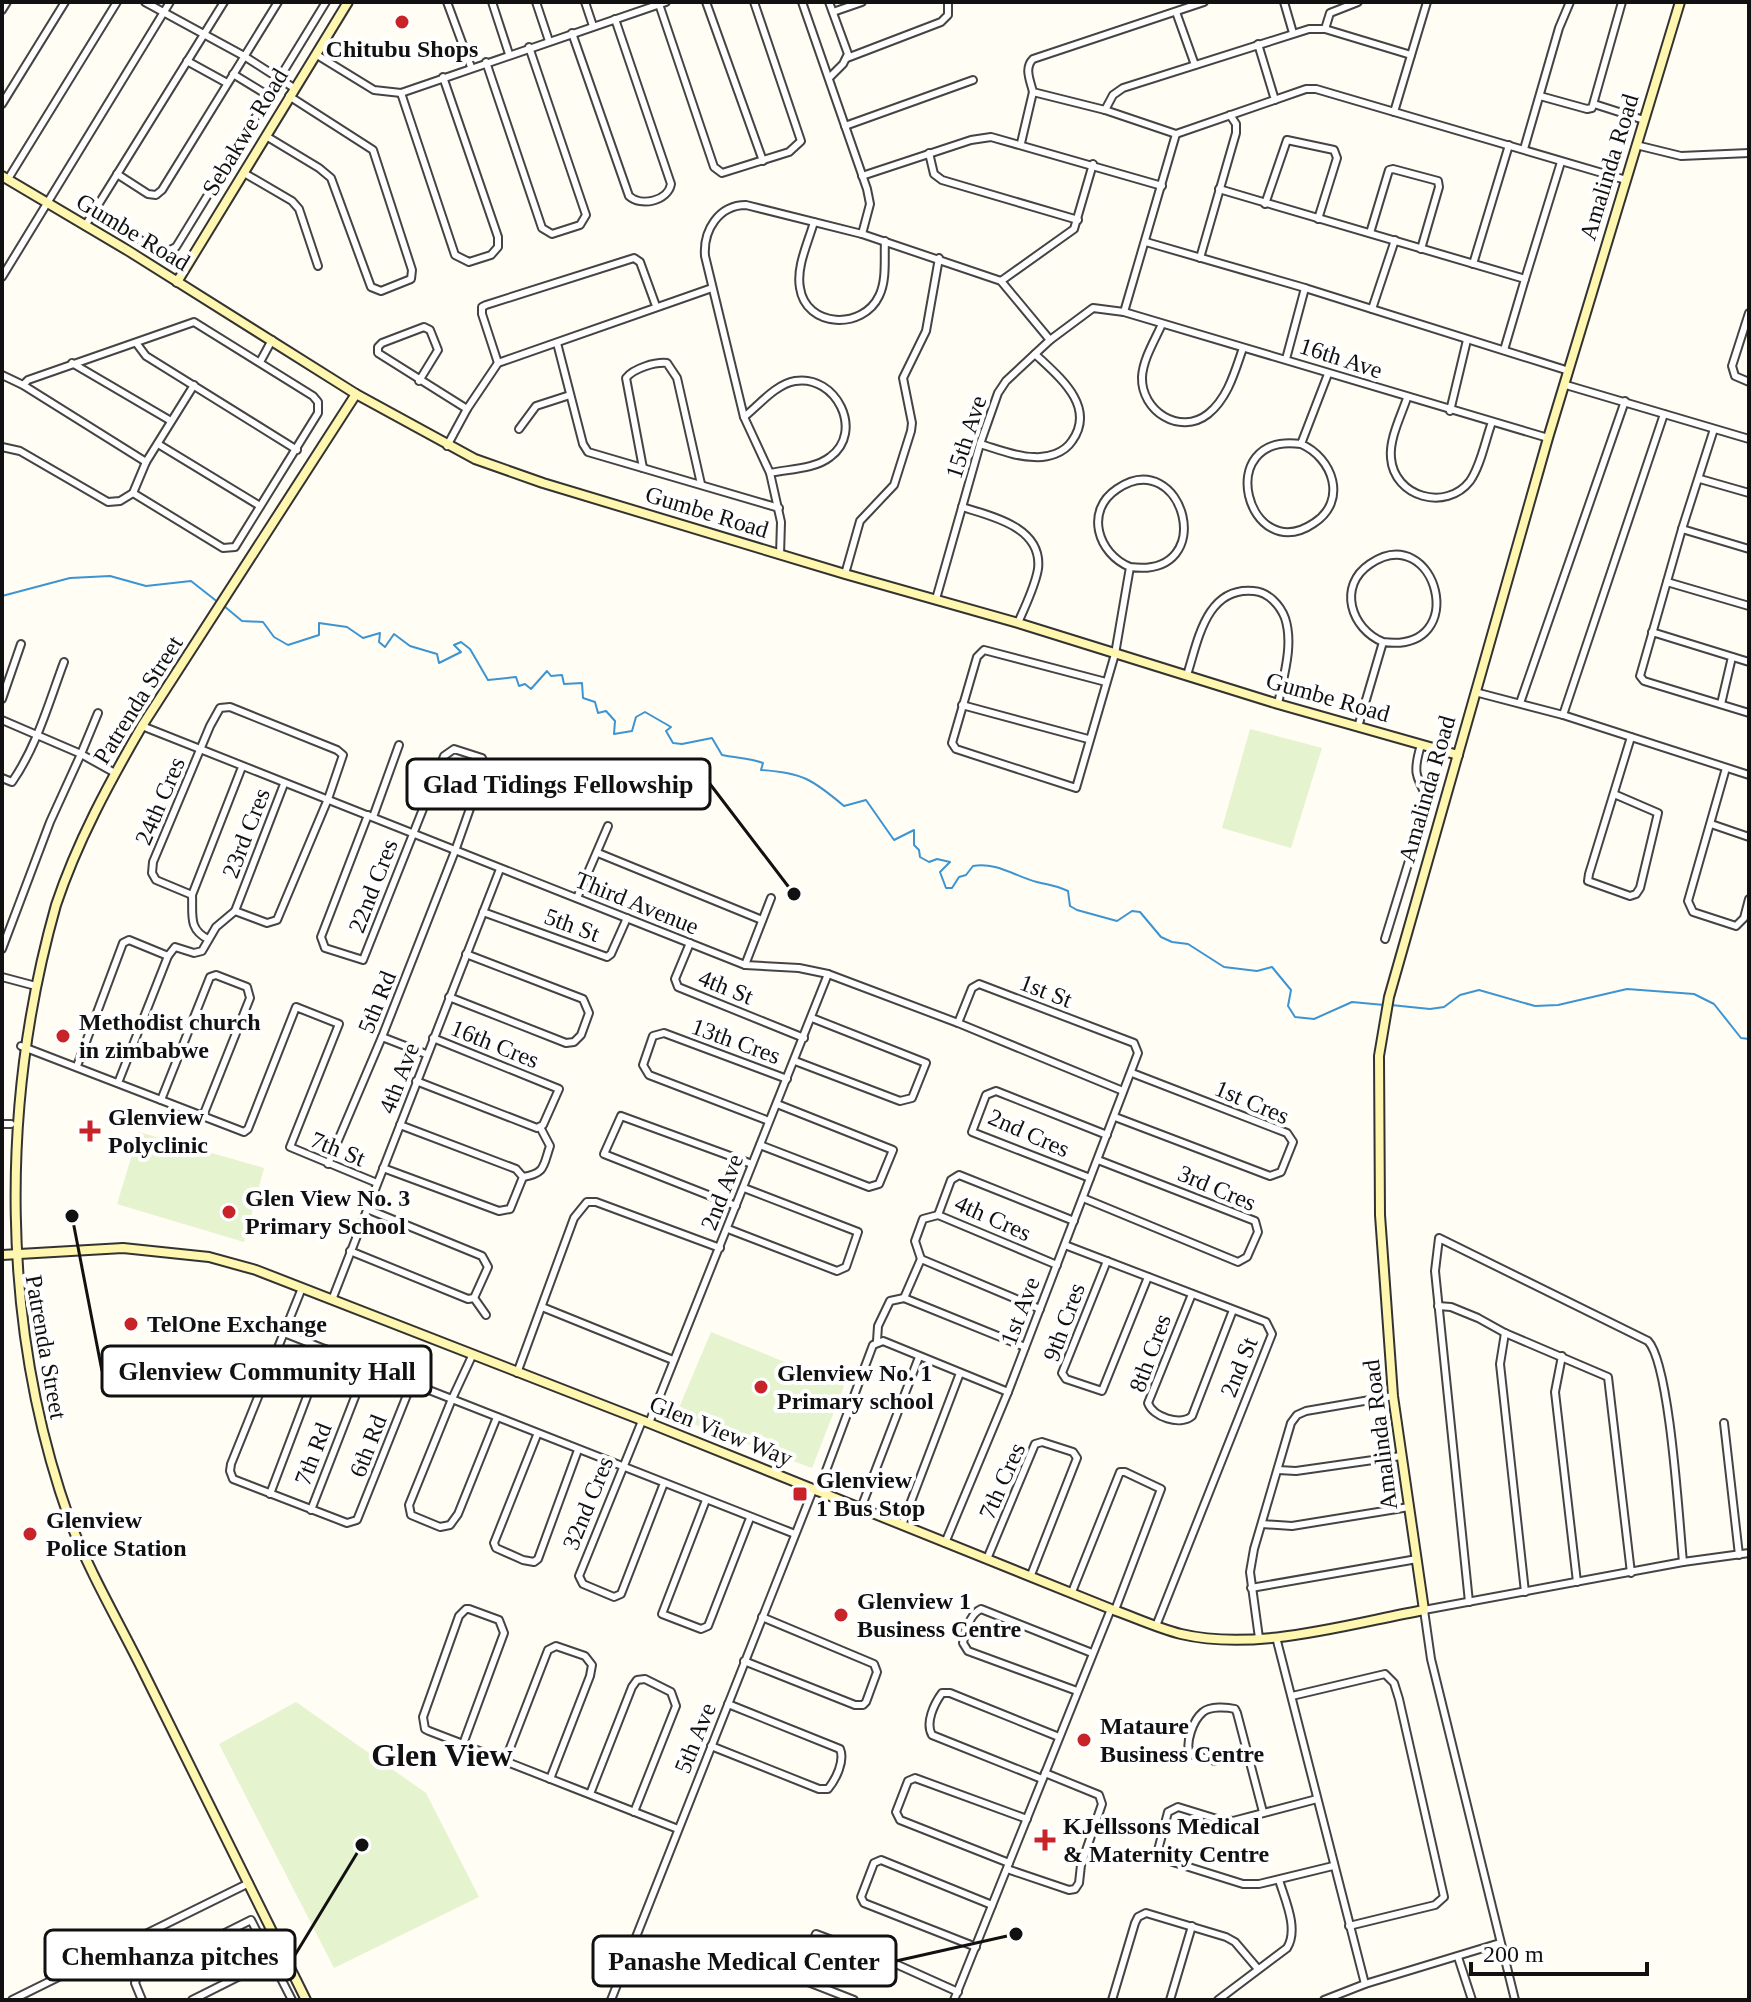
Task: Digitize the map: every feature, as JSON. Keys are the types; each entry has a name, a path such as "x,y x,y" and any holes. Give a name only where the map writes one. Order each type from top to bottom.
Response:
{"street":[{"path":"2,10 7,2"},
{"path":"2,104 65,2"},
{"path":"5,178 117,2"},
{"path":"145,2 244,56 373,150 412,270 411,279 381,291 371,287 331,178 266,136"},
{"path":"2,277 170,2"},
{"path":"85,226 224,2"},
{"path":"117,174 148,194 159,193 278,2"},
{"path":"94,211 158,251 171,251 182,239 326,2"},
{"name":"Sebakwe Road","path":"177,282 348,2"},
{"path":"447,2 471,67"},
{"path":"492,2 509,54"},
{"path":"536,2 549,41"},
{"path":"585,2 593,26"},
{"path":"706,2 763,161"},
{"path":"317,55 363,86 384,93 401,93 662,3 714,167 719,173 726,173 794,150 801,141 754,2"},
{"path":"802,2 870,204 862,234"},
{"path":"829,2 847,49 847,58"},
{"path":"833,12 862,2"},
{"path":"829,78 847,58 941,22 948,15 948,2"},
{"path":"1021,143 1033,92 1028,66 1033,59 1204,2"},
{"path":"1284,2 1293,33"},
{"path":"1325,29 1330,13 1358,2"},
{"path":"1394,112 1427,2"},
{"path":"1524,149 1559,28 1570,2"},
{"path":"1540,96 1587,109 1594,104 1622,2"},
{"name":"Amalinda Road","path":"1424,1610 1393,1396 1380,1215 1379,1056 1389,997 1475,692 1680,2"},
{"path":"633,3 636,11"},
{"path":"1176,12 1195,65"},
{"path":"572,33 629,196 635,202 665,196 671,184 615,19"},
{"path":"1105,110 1117,91 1309,29 1325,29 1411,55"},
{"path":"1258,44 1275,100"},
{"path":"486,62 542,228 552,234 580,225 586,215 529,47"},
{"path":"187,61 227,83"},
{"path":"233,74 269,96"},
{"path":"401,93 455,255 469,262 491,255 498,247 498,237 443,77"},
{"path":"845,126 973,80"},
{"path":"1033,92 1105,110 1176,134 1310,88 1626,180"},
{"path":"1594,104 1644,120"},
{"path":"1200,258 1236,133 1236,124 1230,115"},
{"path":"1124,312 1176,134"},
{"path":"862,176 986,137 1021,143 1162,186"},
{"path":"1265,204 1287,140 1334,150 1337,158 1318,219"},
{"path":"1473,264 1509,145"},
{"path":"1636,145 1681,156 1749,153"},
{"path":"929,153 934,174 942,180 1078,220"},
{"path":"1504,350 1561,162"},
{"path":"1001,281 1074,229 1093,164"},
{"path":"1370,233 1389,170 1438,181 1439,187 1421,249"},
{"path":"244,173 292,201 299,209 318,266"},
{"name":"Gumbe Road","path":"5,178 356,394 475,459 543,483 780,555 1458,755"},
{"path":"1219,189 1525,279"},
{"path":"780,555 779,508 770,473 744,417 704,245 706,234 724,211 746,205 862,234 1001,281 1050,340"},
{"path":"814,222 799,274 800,288 802,297 811,308 822,317 835,321 862,315 873,306 883,280 885,241"},
{"path":"182,239 197,248"},
{"path":"1372,309 1395,240"},
{"path":"1146,242 1569,371"},
{"path":"498,363 482,314 482,307 486,305 634,258 640,262 656,306"},
{"path":"845,574 860,521 868,509 894,485 911,431 903,378 926,331 939,258"},
{"path":"447,446 498,363 712,288"},
{"path":"1286,359 1305,288"},
{"name":"15th Ave","path":"936,599 980,444 998,393 1006,381 1050,340 1093,308 1124,312"},
{"name":"16th Ave","path":"1124,312 1548,438"},
{"path":"1749,313 1732,366 1735,376 1749,382"},
{"path":"23,385 28,380 72,363 137,344 194,322 318,402 318,413 238,544 228,548 133,493"},
{"path":"1162,324 1142,379 1149,402 1160,415 1171,420 1190,422 1208,413 1230,384 1243,348"},
{"path":"419,381 438,350 427,328 382,343 378,347 380,355 419,381 467,409"},
{"path":"260,362 272,340"},
{"path":"1450,411 1467,340"},
{"path":"557,343 583,444 588,452 779,508"},
{"path":"137,344 146,356 297,450"},
{"path":"980,444 1038,458 1061,452 1077,434 1081,418 1075,397 1035,354"},
{"path":"643,468 626,378 631,372 660,362 667,363 677,378 701,484"},
{"path":"72,363 171,421"},
{"path":"1301,444 1328,374"},
{"path":"2,375 146,462"},
{"path":"744,417 780,388 796,381 813,381 824,385 840,401 845,434 836,452 819,463 770,473"},
{"path":"2,447 20,451 108,502 120,501 133,493 146,462 194,385"},
{"path":"1566,385 1749,439"},
{"name":"Patrenda Street","path":"306,2000 70,1523 39,1429 17,1327 7,1255 6,1124 32,985 56,903 79,847 142,726 356,394"},
{"path":"519,429 536,406 570,395"},
{"path":"1407,398 1391,457 1399,480 1418,495 1442,498 1464,487 1477,466 1492,422"},
{"path":"1520,703 1625,401"},
{"path":"1563,715 1664,414"},
{"path":"1714,429 1640,673 1641,679 1749,713"},
{"path":"158,444 260,506"},
{"path":"1278,444 1301,444 1312,449 1328,465 1334,487 1332,498 1321,518 1312,525 1301,529 1279,529 1268,525 1252,509 1248,498 1248,476 1259,456 1268,449 1278,444"},
{"path":"1700,479 1749,493"},
{"path":"1130,482 1153,483 1163,487 1179,503 1185,525 1184,536 1173,556 1164,563 1153,568 1130,567 1120,563 1104,547 1098,525 1099,514 1111,494 1120,487 1130,482"},
{"path":"962,507 1012,524 1030,540 1036,554 1038,572 1018,623"},
{"path":"1682,529 1749,549"},
{"path":"1383,557 1406,557 1432,578 1437,589 1437,611 1432,622 1416,638 1406,642 1383,642 1363,631 1356,622 1352,589 1363,569 1372,562 1383,557"},
{"path":"1106,682 984,650 977,657 951,739 956,749 1076,788 1115,654 1130,567"},
{"path":"1667,582 1749,606"},
{"path":"1187,675 1204,622 1216,602 1236,592 1260,592 1279,607 1287,630 1278,704"},
{"path":"1652,632 1749,662"},
{"path":"1358,727 1383,642"},
{"path":"2,699 21,644"},
{"path":"1721,704 1732,657"},
{"path":"2,778 12,782 37,735 64,662"},
{"path":"1475,692 1563,715 1749,775"},
{"path":"962,705 1088,739"},
{"name":"24th Cres","path":"192,895 156,880 152,868 217,711 222,707 230,707 341,752 343,760 328,799"},
{"path":"2,945 50,822 98,713"},
{"path":"2,720 81,754 115,773"},
{"name":"Third Avenue","path":"142,726 745,965 799,968 828,974 1123,1091"},
{"path":"1614,794 1658,813 1640,888 1630,896 1588,881 1631,737"},
{"path":"370,816 399,745"},
{"path":"1385,939 1428,799 1418,784 1415,770 1421,745"},
{"name":"5th Rd","path":"328,1164 455,851 484,773 482,758 454,749 448,751 413,833"},
{"path":"208,939 194,928 192,895 242,767"},
{"path":"1726,768 1688,901 1693,912 1736,926 1744,918 1749,899"},
{"name":"23rd Cres","path":"284,784 235,911 267,923 277,920 328,799"},
{"name":"22nd Cres","path":"370,816 321,937 325,948 363,960 413,833"},
{"path":"1711,824 1749,837"},
{"path":"577,898 608,826"},
{"path":"598,853 762,920"},
{"name":"4th Ave","path":"332,1300 500,869"},
{"path":"745,965 771,898"},
{"path":"118,1083 168,956 175,947 200,953 216,927 235,911"},
{"name":"5th St","path":"483,912 607,957 627,918"},
{"path":"1393,914 1411,921"},
{"path":"77,1066 123,943 129,940 168,956"},
{"name":"4th St","path":"690,943 675,979 678,987 804,1038"},
{"path":"449,997 566,1043 574,1042 581,1035 589,1013 583,999 466,954"},
{"name":"2nd Ave","path":"646,1422 728,1229 828,974"},
{"path":"21,1046 77,1066 118,1083 161,1100 203,1116 250,998 249,989 216,975 208,980 161,1100"},
{"path":"2,977 32,985"},
{"name":"1st St","path":"958,1023 972,988 979,984 1134,1043 1138,1053"},
{"name":"7th St","path":"203,1116 242,1132 248,1129 296,1007 339,1024 290,1144 293,1150 377,1183"},
{"path":"795,1061 900,1101 912,1098 926,1063 812,1018"},
{"name":"13th Cres","path":"769,1121 649,1075 643,1065 653,1036 664,1033 787,1079"},
{"path":"382,1037 426,1054"},
{"name":"16th Cres","path":"433,1038 559,1089 540,1127"},
{"name":"1st Ave","path":"945,1543 1008,1392 1138,1053"},
{"name":"1st Cres","path":"1115,1117 1270,1176 1281,1172 1293,1142 1287,1133 1132,1073"},
{"path":"416,1081 540,1127 550,1146 540,1173 523,1177"},
{"name":"2nd Cres","path":"1090,1178 972,1132 986,1095 996,1091 1107,1135"},
{"path":"760,1145 869,1187 879,1184 893,1150 777,1104"},
{"path":"736,1206 604,1154 621,1116 752,1164"},
{"path":"400,1125 516,1169 523,1177"},
{"name":"3rd Cres","path":"1083,1198 1238,1262 1247,1257 1258,1232 1255,1221 1098,1160"},
{"path":"383,1168 505,1212 510,1209 523,1177"},
{"name":"4th Cres","path":"1057,1265 938,1215 951,1180 959,1175 1074,1221"},
{"path":"728,1229 837,1271 846,1267 858,1232 744,1188"},
{"path":"517,1373 574,1218 587,1202 596,1202 720,1248"},
{"path":"367,1209 482,1256 488,1267 474,1298"},
{"path":"938,1215 923,1219 915,1241 921,1259 904,1298 1025,1347"},
{"path":"1469,1602 1435,1271 1439,1238 1653,1346 1664,1385 1683,1562"},
{"name":"2nd St","path":"1065,1245 1266,1322 1272,1334 1156,1626"},
{"name":"Glen View Way","path":"7,1255 123,1248 209,1257 256,1270 1180,1634 1211,1639 1276,1637 1424,1610"},
{"path":"350,1251 468,1299 474,1298"},
{"path":"921,1259 1040,1309"},
{"name":"9th Cres","path":"1107,1261 1062,1373 1066,1379 1102,1391 1148,1277"},
{"path":"302,1288 230,1471 237,1481 311,1510"},
{"name":"8th Cres","path":"1192,1294 1148,1403 1153,1412 1180,1422 1192,1416 1233,1310"},
{"path":"474,1298 486,1315"},
{"name":"5th Ave","path":"611,2000 795,1534 875,1343 878,1326 890,1301 904,1298"},
{"path":"1438,1306 1464,1312 1608,1377 1631,1573"},
{"path":"542,1307 673,1360"},
{"path":"284,1333 795,1534"},
{"path":"1505,1333 1500,1364 1525,1592"},
{"path":"875,1343 883,1341 1008,1392"},
{"path":"270,1494 325,1349"},
{"path":"472,1356 409,1505 411,1515 440,1527 450,1525 497,1417"},
{"path":"1562,1356 1555,1392 1577,1582"},
{"path":"861,1508 919,1357"},
{"name":"7th Rd","path":"311,1510 367,1366"},
{"path":"902,1525 960,1373"},
{"name":"6th Rd","path":"311,1510 347,1523 357,1520 411,1385"},
{"path":"1259,1638 1251,1588 1252,1560 1291,1423 1297,1415 1306,1411 1393,1396"},
{"name":"32nd Cres","path":"646,1422 622,1467 579,1576 583,1584 614,1597 621,1594 664,1483"},
{"path":"1724,1423 1739,1555"},
{"path":"537,1435 494,1543 496,1548 523,1560 534,1562 538,1559 578,1450"},
{"name":"7th Cres","path":"987,1559 1035,1444 1042,1442 1073,1452 1077,1458 1031,1575"},
{"path":"1278,1470 1296,1471 1401,1456"},
{"path":"954,2000 1161,1489 1120,1472 1072,1592"},
{"path":"706,1500 662,1614 701,1629 708,1626 750,1518"},
{"path":"1262,1524 1292,1526 1409,1507"},
{"path":"1515,2000 1431,1659 1424,1610 1683,1562 1749,1553"},
{"path":"1251,1588 1417,1559"},
{"path":"463,1744 504,1633 499,1620 469,1609 461,1611 422,1723 429,1731 678,1829"},
{"path":"1077,1691 968,1651 964,1638 974,1613 981,1609 1092,1653"},
{"path":"744,1661 855,1705 866,1702 877,1672 874,1664 762,1617"},
{"path":"1276,1637 1365,1984"},
{"path":"505,1761 548,1650 556,1646 585,1656 592,1665 590,1676 550,1779"},
{"path":"1292,1696 1385,1674 1394,1683 1402,1709 1444,1897 1435,1905 1349,1926"},
{"path":"590,1794 632,1687 637,1680 645,1679 671,1692 676,1701 634,1812"},
{"path":"1027,1819 915,1778 908,1781 896,1812 900,1820 1008,1866 1069,1890 1075,1889 1102,1804 1099,1795 932,1735 929,1724 937,1700 942,1693 950,1693 1059,1737"},
{"path":"711,1746 819,1789 828,1789 833,1782 842,1757 840,1749 728,1704"},
{"path":"1248,1754 1215,1761 1190,1754 1187,1747 1202,1713 1208,1709 1235,1709 1248,1754 1263,1812"},
{"path":"1317,1799 1225,1821 1173,1808 1168,1812 1157,1854 1160,1858 1243,1884 1279,1880 1333,1866"},
{"path":"976,1947 864,1903 861,1897 866,1882 874,1863 881,1860 992,1905"},
{"path":"1218,2000 1287,1948 1291,1941 1293,1932 1279,1880"},
{"path":"12,2000 249,1883"},
{"path":"1112,2000 1138,1917 1150,1914 1235,1942 1258,1969"},
{"path":"142,2000 135,1983 137,1977 251,1920 292,2000"},
{"path":"1170,2000 1192,1926"},
{"path":"854,2000 799,1976 816,1934 958,1992"},
{"path":"1324,2000 1365,1984 1500,1943"},
{"path":"1458,1957 1472,2000"},
{"path":"192,2000 272,1960"}],"green space":[{"path":"1250,729 1322,748 1291,848 1222,828"},
{"path":"139,1132 264,1168 244,1242 117,1204"},
{"path":"711,1332 844,1386 812,1468 675,1417"},
{"path":"296,1702 426,1793 479,1897 334,1968 219,1744"}],"waterway":[{"path":"2,596 70,578 110,576 146,586 191,581 219,603"},
{"path":"224,606 242,621 263,622 274,637 288,645 319,635 319,623 347,627 363,638 380,633 379,642 385,647 394,634 410,646 437,654 439,663 461,652 454,645 461,642 470,649 488,680 516,677 519,686 525,684 531,689 547,671 551,676 562,675 564,684 582,683 583,698 595,702 598,713 606,711 615,721 614,734 632,731 636,717 645,712 671,727 666,731 673,743 712,738 722,755 758,761 763,763 761,770 806,779 844,806 866,800 894,840 914,830 914,845 920,857 929,862 937,859 950,862 940,872 946,888 952,888 959,877 966,875 973,866 982,865 1068,891 1070,906 1077,910 1117,921 1132,911 1140,912 1161,937 1188,944 1224,967 1257,971 1272,967 1291,990 1288,1006 1295,1017 1314,1019 1352,1002 1384,1005"},
{"path":"1391,1005 1430,1009 1444,1007 1460,995 1479,990 1535,1006 1558,1005 1627,989 1694,994 1714,1004 1741,1038 1749,1039"}],"place":[{"name":"Chitubu Shops","path":"402,22"},
{"name":"Glad Tidings Fellowship","path":"794,894"},
{"name":"Methodist church in zimbabwe","path":"63,1036"},
{"name":"Glenview Polyclinic","path":"90,1131"},
{"name":"Glen View No. 3 Primary School","path":"229,1212"},
{"name":"Glenview Community Hall","path":"72,1216"},
{"name":"TelOne Exchange","path":"131,1324"},
{"name":"Glenview No. 1 Primary school","path":"761,1387"},
{"name":"Glenview 1 Bus Stop","path":"800,1494"},
{"name":"Glenview Police Station","path":"30,1534"},
{"name":"Glenview 1 Business Centre","path":"841,1615"},
{"name":"Mataure Business Centre","path":"1084,1740"},
{"name":"KJellssons Medical & Maternity Centre","path":"1045,1840"},
{"name":"Chemhanza pitches","path":"362,1845"},
{"name":"Panashe Medical Center","path":"1016,1934"}],"district":[{"name":"Glen View","path":"442,1755"}]}
